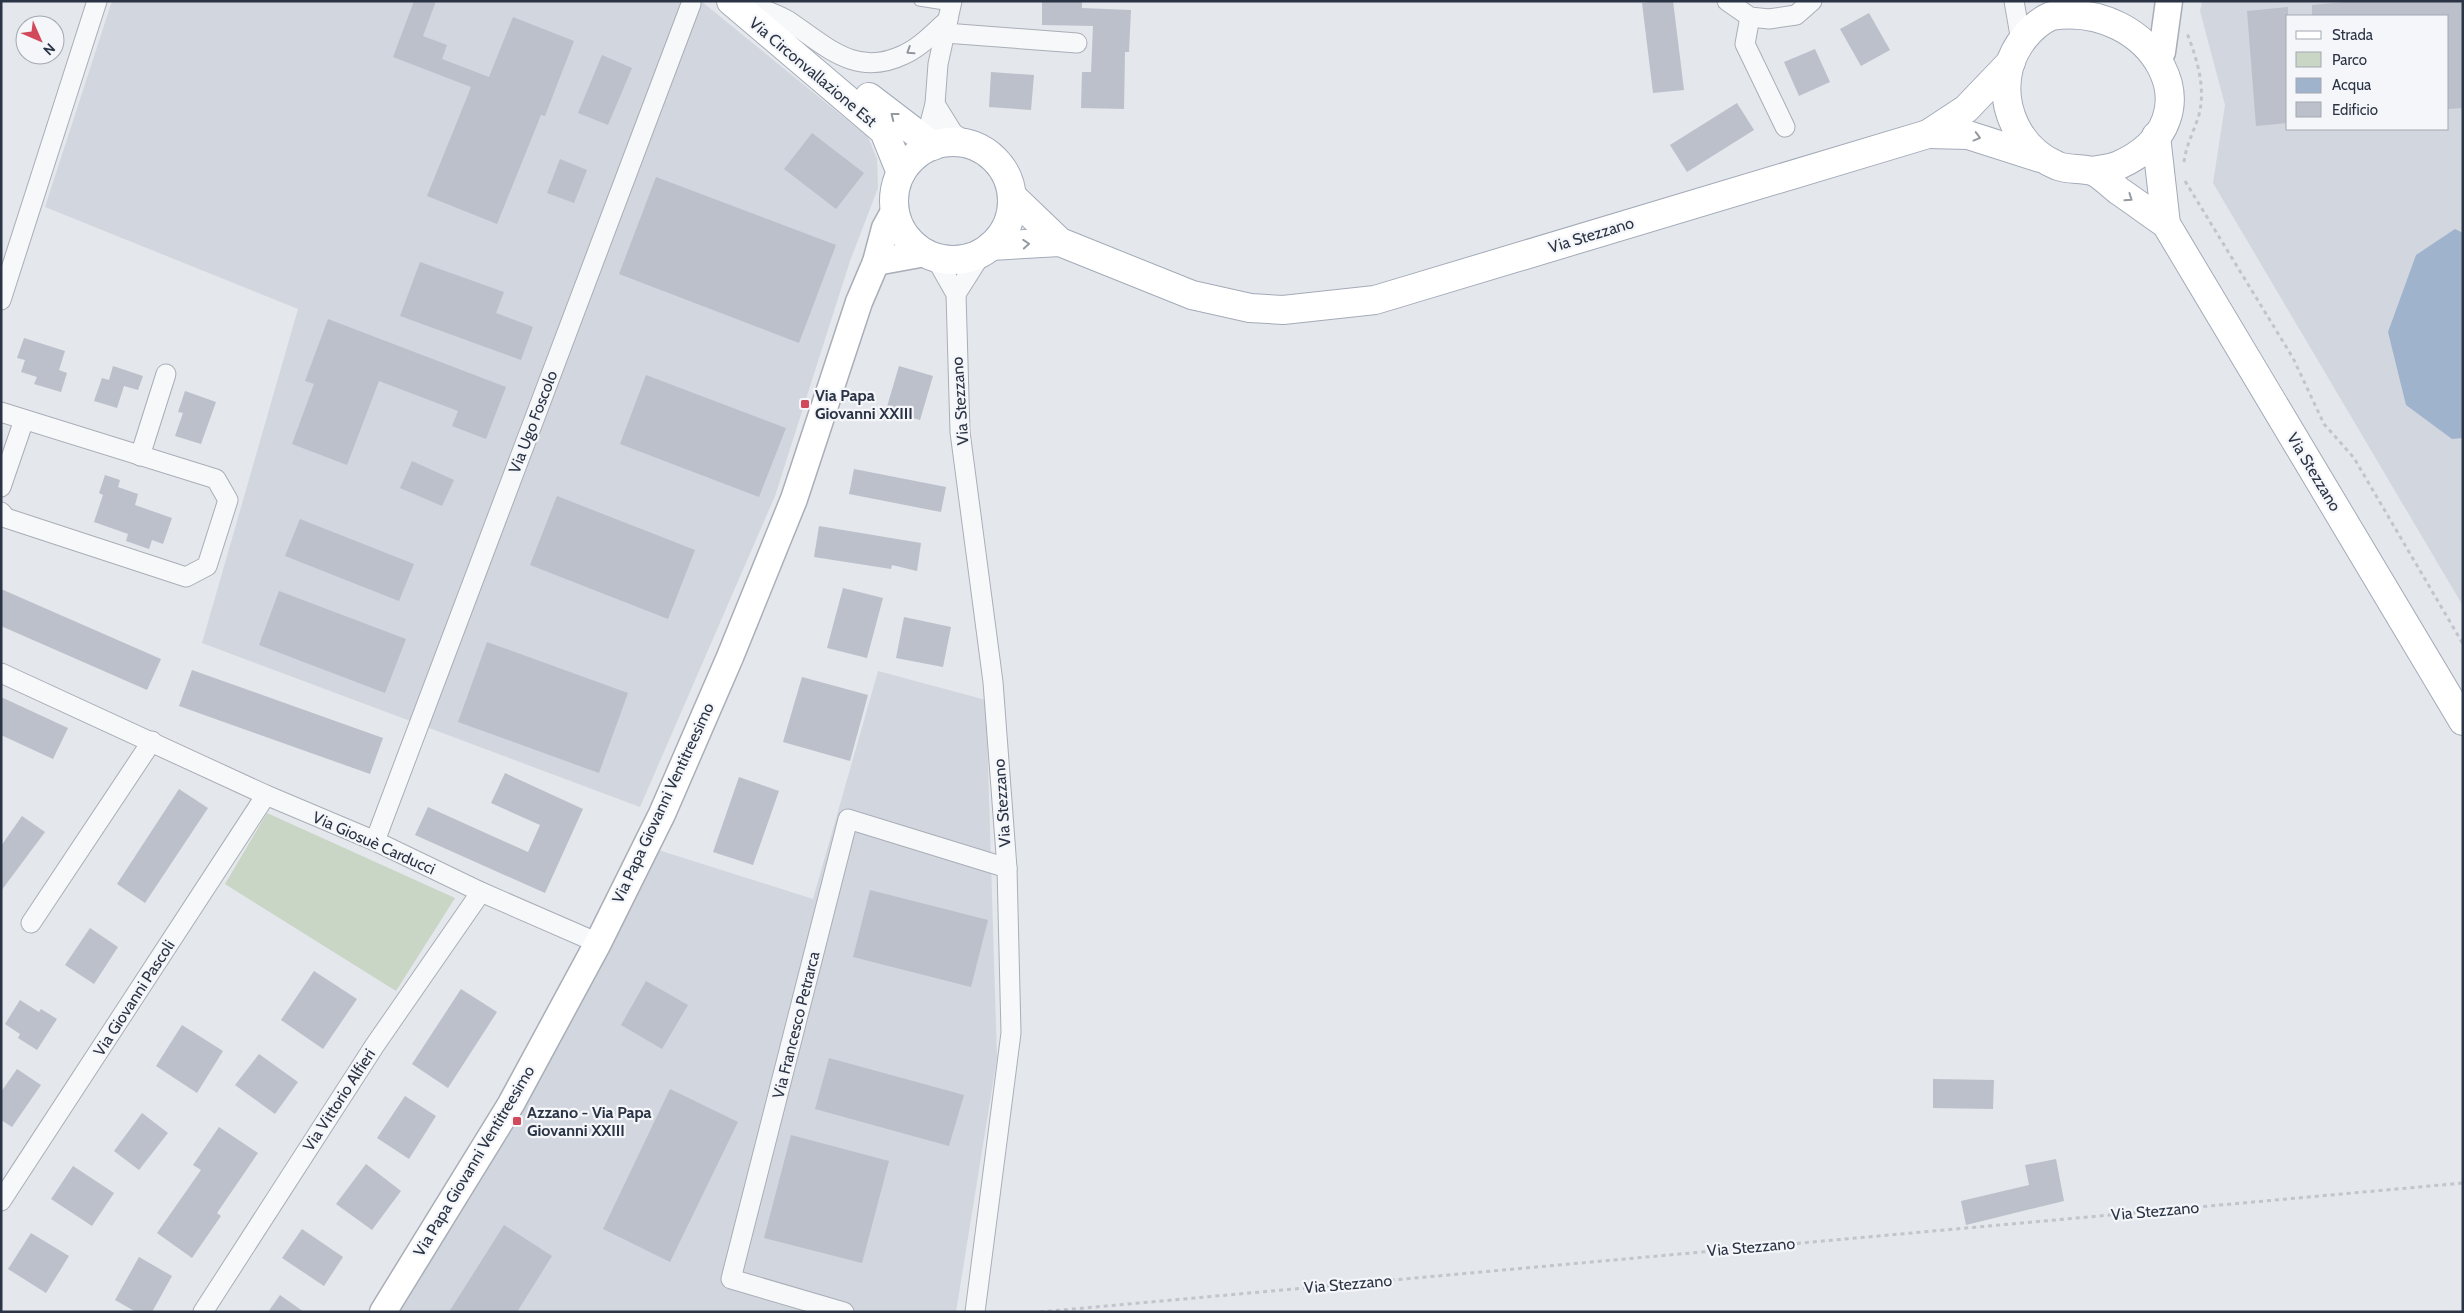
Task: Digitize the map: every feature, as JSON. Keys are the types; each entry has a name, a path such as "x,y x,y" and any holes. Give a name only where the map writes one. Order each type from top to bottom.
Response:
{"main road":[{"name":"Via Circonvallazione Est","path":"731,1 884,132 901,174"},
{"name":"Via Circonvallazione Est","path":"740,1 799,42 936,145"},
{"path":"2016,51 2035,27 2050,16 2090,4 2119,13 2136,22 2151,36 2162,52"},
{"name":"Via Stezzano","path":"1060,242 1192,295 1250,308 1283,310 1375,300 1928,134 1966,109 2016,51"},
{"name":"Via Stezzano","path":"2016,51 2006,92 2013,122 2030,148 2059,166 2093,171 2166,224 2463,721"},
{"name":"Via Stezzano","path":"2162,52 2168,69 2170,86 2164,120 2156,136 2166,224"},
{"name":"Via Stezzano","path":"1928,134 1968,135 1994,142 2015,152 2044,158"},
{"path":"2093,171 2117,166 2139,154 2156,136"},
{"path":"986,250 1001,236 1008,224 1012,210 1010,184 999,164 981,149 970,144 952,142 936,145 915,156 901,174 895,191 895,210 900,227 910,242 930,255 959,260 986,250 1060,242"},
{"path":"1012,196 1060,242"}],"street":[{"path":"1,300 97,1"},
{"path":"740,1 784,19 838,55 864,64 885,62 904,55 949,15"},
{"path":"1727,1 1750,17 1769,19 1796,15 1812,1"},
{"path":"2014,1 2016,51"},
{"path":"2162,52 2169,1"},
{"name":"Via Ugo Foscolo","path":"375,841 691,4"},
{"path":"949,15 1077,43"},
{"path":"936,145 929,127 936,104 938,64 949,15"},
{"path":"1750,17 1745,44 1785,127"},
{"path":"936,104 953,132 970,144"},
{"name":"Via Papa Giovanni Ventitreesimo","path":"383,1312 511,1104 598,943 662,814 730,657 794,499 859,302 876,262 885,228 895,210"},
{"path":"956,294 986,250"},
{"path":"876,262 930,255"},
{"name":"Via Stezzano","path":"930,255 956,294 960,432 993,682 1007,868 1011,1033 975,1312"},
{"path":"140,456 166,374"},
{"path":"1,412 216,479 228,500 207,566 186,577 6,518 1,512"},
{"path":"1,487 24,420"},
{"name":"Via Giosuè Carducci","path":"1,673 266,795 375,841 481,892 598,943"},
{"path":"31,922 152,741"},
{"name":"Via Giovanni Pascoli","path":"1,1201 266,795"},
{"name":"Via Francesco Petrarca","path":"844,1312 731,1279 848,819 1007,868"},
{"name":"Via Vittorio Alfieri","path":"203,1312 375,1045 481,892"}],"lane":[{"path":"918,1 949,15"}],"path":[{"path":"2183,165 2186,145 2198,117 2201,96 2200,76 2186,27"},
{"path":"2183,174 2185,181 2293,358 2324,424 2354,458 2463,644"},
{"name":"Via Stezzano","path":"1040,1312 2463,1183"}],"shaded area":[{"path":"112,1 701,1 868,137 877,159 878,188 850,261 775,496 640,807 202,643 298,309 45,207"},
{"path":"2202,1 2463,1 2463,606 2213,183 2225,105 2200,11"},
{"path":"878,671 986,700 997,1058 956,1312 391,1312 655,849 813,899"}],"green space":[{"path":"267,813 455,898 396,991 225,884"}],"water":[{"path":"2455,229 2463,233 2463,438 2452,439 2406,405 2388,332 2416,255"}],"building":[{"path":"414,1 436,1 423,36 447,45 442,59 489,77 513,17 574,41 545,116 541,115 497,224 427,196 471,87 393,57"},
{"path":"1042,1 1082,1 1082,8 1131,10 1129,52 1125,52 1124,109 1081,108 1082,72 1091,72 1093,26 1042,25"},
{"path":"1673,1 1684,90 1653,93 1642,3"},
{"path":"2356,1 2463,1 2463,108 2449,109 2449,15 2312,15 2312,5"},
{"path":"2288,7 2288,15 2286,15 2286,123 2256,126 2247,11"},
{"path":"1869,13 1890,50 1861,66 1840,29"},
{"path":"1815,49 1830,82 1799,96 1784,62"},
{"path":"602,55 632,68 608,125 578,113"},
{"path":"991,72 1034,75 1031,110 989,107"},
{"path":"1737,103 1754,130 1687,172 1670,145"},
{"path":"812,133 864,173 836,209 784,169"},
{"path":"560,159 587,170 574,203 547,193"},
{"path":"656,177 836,245 799,343 619,274"},
{"path":"420,262 504,292 496,313 533,327 521,360 400,316"},
{"path":"328,319 506,387 486,439 452,426 458,411 379,381 347,465 292,444 314,384 305,381"},
{"path":"24,338 65,351 59,370 67,373 61,392 34,384 37,377 21,372 25,360 17,358"},
{"path":"113,366 143,376 138,390 124,386 117,408 94,401 102,378 109,380"},
{"path":"899,366 933,376 920,420 886,410"},
{"path":"646,375 786,428 759,497 620,444"},
{"path":"185,391 216,402 201,444 175,436 183,413 178,412"},
{"path":"412,461 454,480 442,506 400,488"},
{"path":"854,469 946,487 941,512 849,494"},
{"path":"105,475 120,480 118,487 138,494 135,505 172,518 163,544 152,540 149,549 126,541 128,534 94,522 103,495 99,493"},
{"path":"557,496 695,550 668,619 530,565"},
{"path":"300,519 414,564 399,601 285,556"},
{"path":"819,526 921,543 917,571 892,565 891,569 814,557"},
{"path":"843,588 883,598 867,658 827,648"},
{"path":"1,589 161,659 147,690 1,626"},
{"path":"279,591 406,639 385,693 259,645"},
{"path":"904,617 951,627 943,667 896,658"},
{"path":"487,642 628,693 599,773 458,722"},
{"path":"192,670 383,738 370,774 179,706"},
{"path":"802,677 868,695 850,761 783,742"},
{"path":"1,697 68,728 53,759 1,735"},
{"path":"505,773 583,809 545,893 415,835 428,807 528,852 540,825 491,803"},
{"path":"739,777 779,791 753,865 713,852"},
{"path":"179,789 208,808 145,903 117,884"},
{"path":"22,816 45,832 1,891 1,846"},
{"path":"870,890 988,920 971,987 853,957"},
{"path":"90,928 118,947 94,984 65,965"},
{"path":"314,971 357,999 323,1049 281,1020"},
{"path":"646,981 688,1005 662,1049 621,1025"},
{"path":"461,989 497,1012 448,1088 412,1064"},
{"path":"20,1000 39,1012 41,1009 57,1019 37,1050 18,1038 20,1034 5,1024"},
{"path":"182,1025 223,1051 197,1093 156,1066"},
{"path":"259,1054 298,1082 275,1114 235,1085"},
{"path":"829,1058 964,1095 949,1146 815,1109"},
{"path":"17,1069 41,1085 12,1127 1,1120 1,1092"},
{"path":"1933,1079 1994,1080 1993,1109 1933,1108"},
{"path":"670,1089 738,1122 670,1262 603,1229"},
{"path":"405,1096 436,1116 409,1159 377,1138"},
{"path":"142,1113 168,1133 139,1170 114,1151"},
{"path":"219,1127 258,1153 217,1213 221,1216 192,1258 157,1233 201,1170 193,1165"},
{"path":"791,1135 889,1161 862,1263 764,1238"},
{"path":"2056,1159 2064,1201 1966,1225 1961,1201 2029,1185 2025,1165"},
{"path":"366,1164 401,1191 372,1230 336,1204"},
{"path":"73,1166 114,1193 92,1226 51,1199"},
{"path":"504,1225 552,1256 517,1312 449,1312"},
{"path":"302,1229 343,1257 324,1286 282,1258"},
{"path":"31,1233 69,1256 46,1293 8,1269"},
{"path":"139,1257 172,1276 152,1312 136,1312 115,1300"},
{"path":"280,1295 304,1312 268,1312"}],"place":[{"name":"Via Papa Giovanni XXIII","path":"805,404"},
{"name":"Azzano - Via Papa Giovanni XXIII","path":"517,1121"}]}
